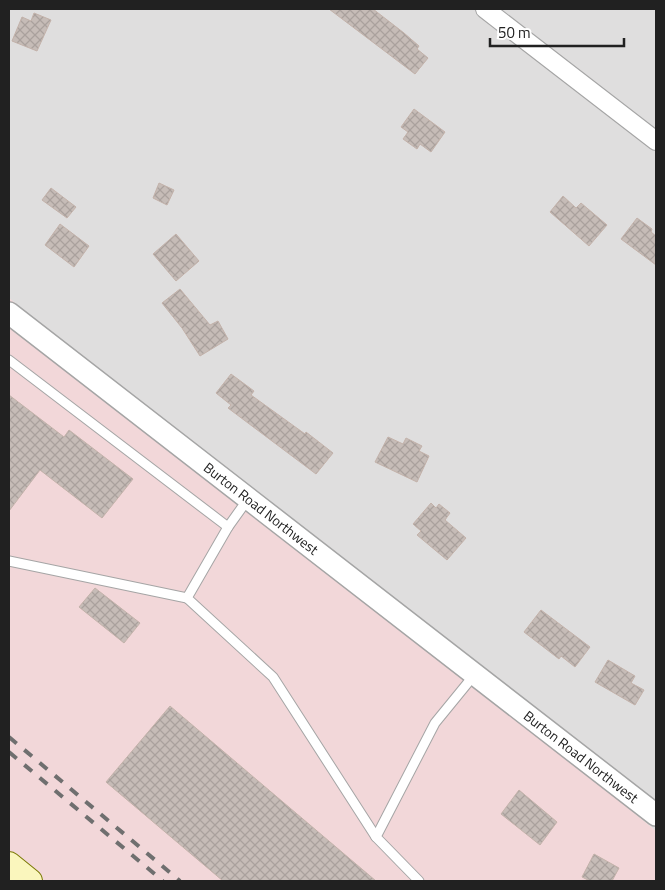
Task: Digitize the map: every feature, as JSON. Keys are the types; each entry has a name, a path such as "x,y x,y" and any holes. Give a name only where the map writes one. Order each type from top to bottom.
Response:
{"main road":[{"path":"9,864 30,881"}],"street":[{"path":"485,9 656,141"},
{"name":"Burton Road Northwest","path":"10,315 656,815"}],"lane":[{"path":"9,360 228,527"},
{"path":"187,598 228,527 248,498"},
{"path":"9,560 187,598 273,677 376,837 419,881"},
{"path":"376,837 435,723 475,674"}],"shaded area":[{"path":"9,9 656,9 656,831 9,298"},
{"path":"9,298 656,831 656,881 9,881"}],"building":[{"path":"329,9 373,9 419,46 417,49 428,58 415,74"},
{"path":"34,13 51,20 37,51 12,41 22,17 31,21"},
{"path":"414,109 445,132 431,152 420,144 417,149 403,139 408,132 401,127"},
{"path":"159,183 174,190 167,205 153,198"},
{"path":"51,188 76,207 67,218 42,200"},
{"path":"563,196 576,208 581,203 607,225 589,246 550,212"},
{"path":"637,218 652,229 651,232 656,236 656,265 621,239"},
{"path":"60,224 89,246 74,267 45,245"},
{"path":"176,234 199,261 176,281 153,254"},
{"path":"180,289 210,325 218,321 228,339 200,356 182,328 162,303"},
{"path":"231,374 254,391 251,395 305,434 306,432 333,453 316,474 228,408 231,405 216,393"},
{"path":"9,395 64,437 69,430 133,479 102,518 40,470 9,511"},
{"path":"388,437 403,444 406,438 422,446 419,451 429,456 417,482 375,462"},
{"path":"431,503 436,508 439,504 450,513 445,520 466,538 447,560 417,535 421,531 413,524"},
{"path":"95,588 140,623 124,643 79,607"},
{"path":"541,610 590,647 575,667 561,656 559,659 524,632"},
{"path":"608,660 635,676 631,683 644,690 635,705 595,682"},
{"path":"170,706 376,881 223,881 106,782"},
{"path":"519,790 557,822 540,845 501,814"},
{"path":"594,854 619,868 612,881 590,881 582,877"}],"railway":[{"path":"9,737 180,881"},
{"path":"9,752 163,881"}]}
